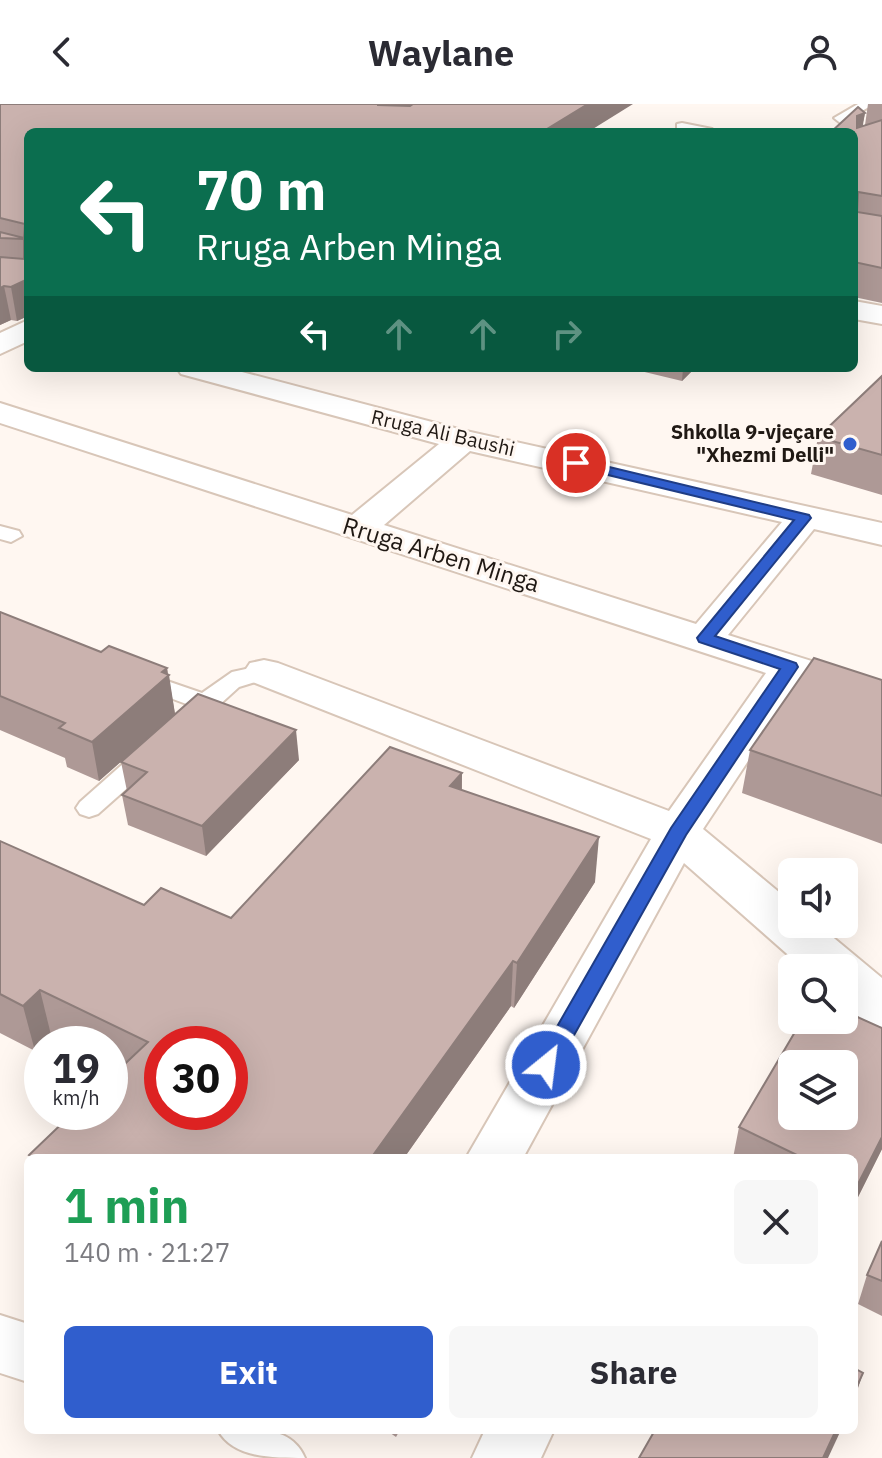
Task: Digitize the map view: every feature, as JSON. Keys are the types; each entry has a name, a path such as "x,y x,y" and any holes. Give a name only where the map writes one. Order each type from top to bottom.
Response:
{"street":[{"path":"858,311 882,315"},
{"path":"0,345 24,331"},
{"name":"Rruga Ali Baushi","path":"207,372 463,440 882,534"},
{"name":"Rruga Arben Minga","path":"0,413 882,697"},
{"path":"357,529 463,440"},
{"path":"705,638 804,518"},
{"path":"496,1154 678,832 790,667"},
{"path":"264,672 678,832 820,954"},
{"path":"858,987 882,1007"},
{"path":"0,1344 24,1352"},
{"path":"505,1458 519,1434"}],"lane":[{"path":"854,128 841,118 868,104"},
{"path":"682,127 687,128"},
{"path":"858,131 876,144 858,150"},
{"path":"118,670 206,703"},
{"path":"89,808 233,679 246,672 264,672"},
{"path":"244,1434 285,1458"}],"building":[{"path":"0,104 588,104 549,128 24,128 24,224 0,218"},
{"path":"858,107 865,113 857,116 857,128 835,128"},
{"path":"882,120 882,196 858,192 857,128"},
{"path":"858,212 882,216 882,268 858,263"},
{"path":"0,232 24,238 24,239 0,238"},
{"path":"0,257 24,259 24,281 0,288"},
{"path":"882,376 882,455 818,437"},
{"path":"0,612 101,652 109,646 167,668 162,672 169,675 92,742 59,728 65,723 0,696"},
{"path":"814,658 882,680 882,796 750,750"},
{"path":"198,694 296,730 202,826 122,795 147,772 121,762"},
{"path":"390,747 462,773 450,786 599,837 517,963 513,961 374,1154 30,1154 55,1130 128,1130 128,1061 144,1046 144,1130 248,1130 248,1026 144,1026 144,1040 128,1032 128,1026 115,1026 40,990 23,1006 0,994 0,841 144,905 161,888 231,918"},
{"path":"858,1017 882,1028 882,1137 858,1184 858,1154 795,1154 739,1127 778,1061 778,1130 858,1130 858,1050 784,1050 794,1034 858,1034"},
{"path":"882,1241 882,1281 867,1275"},
{"path":"653,1434 834,1434 823,1458 639,1458"}],"place":[{"name":"Shkolla 9-vjeçare \"Xhezmi Delli\"","path":"850,444"}],"route":[{"path":"546,1065 678,832 790,667 705,638 804,518 576,463"}]}
